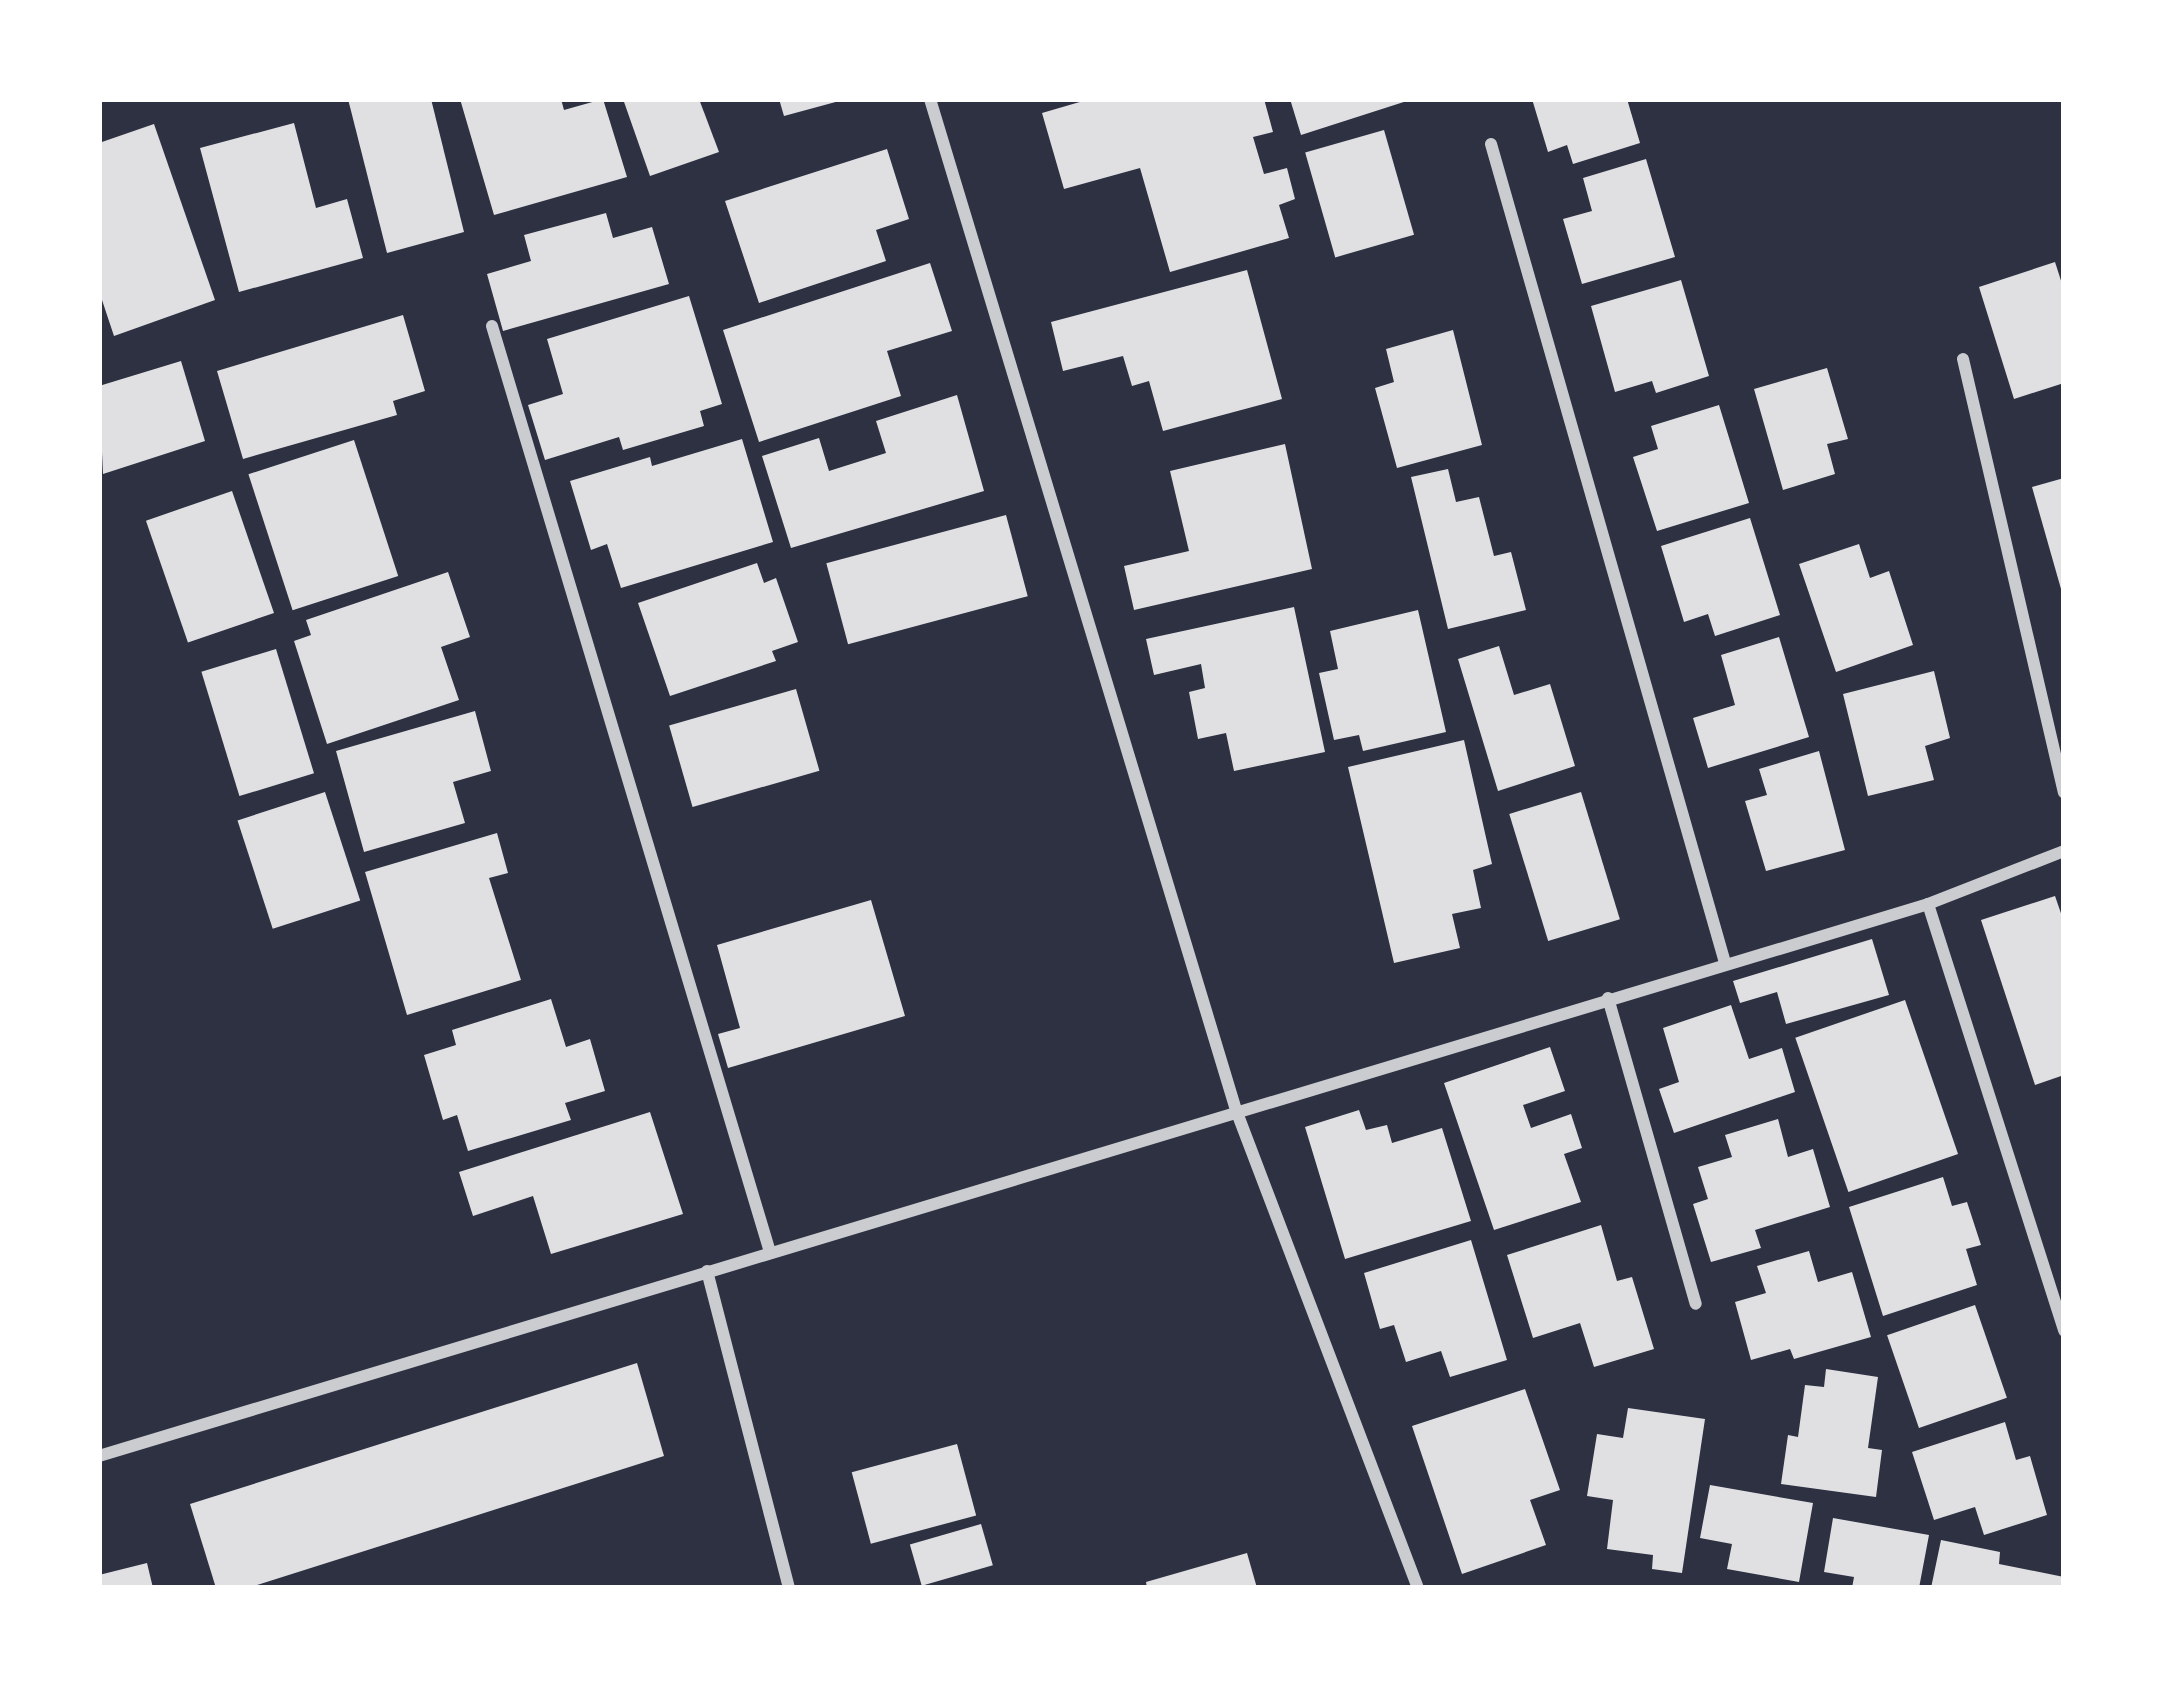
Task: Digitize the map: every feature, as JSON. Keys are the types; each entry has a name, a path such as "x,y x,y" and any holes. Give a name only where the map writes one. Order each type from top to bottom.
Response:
{"street":[{"path":"930,99 1236,1110 1418,1588"},
{"path":"1491,144 1725,963"},
{"path":"492,326 770,1252"},
{"path":"1963,359 2064,792"},
{"path":"99,1456 1928,904 2064,851"},
{"path":"1928,904 2064,1331"},
{"path":"1608,998 1696,1304"},
{"path":"707,1271 789,1588"}],"building":[{"path":"348,99 431,99 464,232 387,253"},
{"path":"460,99 561,99 564,110 603,99 627,177 494,215"},
{"path":"623,99 699,99 719,152 650,176"},
{"path":"779,99 842,99 843,100 784,116"},
{"path":"1090,99 1264,99 1273,132 1253,137 1264,174 1287,168 1295,199 1279,205 1289,238 1170,272 1140,168 1064,189 1042,113"},
{"path":"1290,99 1410,99 1410,100 1301,135"},
{"path":"1532,99 1627,99 1640,143 1573,164 1567,145 1548,152"},
{"path":"294,123 316,208 347,199 363,258 239,292 200,148"},
{"path":"154,124 215,300 114,336 99,291 99,143"},
{"path":"1384,130 1414,235 1335,257 1305,153"},
{"path":"887,149 909,219 876,230 886,261 759,303 725,201"},
{"path":"1646,159 1675,257 1582,284 1563,219 1592,211 1583,178"},
{"path":"606,213 613,238 652,227 669,284 503,331 487,274 531,261 524,235"},
{"path":"2055,262 2064,290 2064,383 2014,399 1979,287"},
{"path":"930,263 952,331 887,351 901,396 759,442 723,330"},
{"path":"1247,270 1282,399 1163,431 1149,381 1132,386 1123,356 1063,371 1051,322"},
{"path":"1681,280 1709,376 1656,393 1652,381 1615,392 1591,306"},
{"path":"689,296 722,404 700,411 704,426 623,450 619,437 545,460 528,405 563,394 547,339"},
{"path":"403,315 425,391 393,401 397,415 243,459 217,371"},
{"path":"1453,330 1482,445 1397,468 1375,388 1394,382 1386,349"},
{"path":"181,361 205,441 103,474 99,386"},
{"path":"1827,368 1848,439 1827,444 1835,474 1783,490 1754,389"},
{"path":"957,395 984,491 791,548 762,456 819,438 829,471 886,453 876,421"},
{"path":"1719,405 1749,503 1657,531 1633,457 1658,449 1651,426"},
{"path":"742,439 773,542 621,588 607,544 591,550 570,481 650,457 652,466"},
{"path":"354,440 398,576 293,610 248,474"},
{"path":"1285,444 1312,569 1134,610 1124,566 1189,551 1170,471"},
{"path":"1448,469 1456,502 1479,497 1494,556 1511,552 1526,610 1448,629 1411,477"},
{"path":"2064,478 2064,596 2063,596 2032,487"},
{"path":"232,491 274,613 188,643 146,521"},
{"path":"1006,515 1028,596 848,644 826,563"},
{"path":"1750,518 1780,615 1715,636 1708,614 1684,622 1661,546"},
{"path":"1859,544 1870,578 1889,571 1913,645 1836,672 1799,564"},
{"path":"757,563 764,583 776,578 798,642 772,651 776,661 670,696 638,603"},
{"path":"448,572 470,637 441,647 459,700 327,744 294,641 311,635 306,620"},
{"path":"1294,607 1325,752 1234,771 1226,733 1198,739 1189,692 1205,688 1201,664 1154,675 1146,639"},
{"path":"1418,610 1446,732 1363,751 1359,735 1334,740 1319,673 1338,669 1330,631"},
{"path":"1779,637 1809,737 1708,768 1693,718 1735,705 1721,655"},
{"path":"1499,646 1514,695 1550,684 1575,766 1498,791 1458,659"},
{"path":"276,649 314,773 239,796 201,672"},
{"path":"1934,671 1950,738 1925,746 1934,780 1868,796 1843,694"},
{"path":"796,689 819,771 693,807 669,725"},
{"path":"475,711 491,771 453,782 465,823 364,852 336,751"},
{"path":"1464,740 1492,864 1473,870 1481,908 1452,914 1460,948 1394,963 1348,767"},
{"path":"1819,751 1845,850 1766,871 1745,801 1767,795 1759,769"},
{"path":"325,792 360,900 273,929 238,820"},
{"path":"1581,792 1620,919 1548,941 1509,814"},
{"path":"497,833 508,873 489,878 521,980 407,1015 365,872"},
{"path":"2055,896 2064,922 2064,1075 2035,1085 1981,920"},
{"path":"871,900 905,1016 728,1068 718,1034 740,1028 717,945"},
{"path":"1872,939 1889,995 1786,1024 1777,992 1740,1003 1733,981"},
{"path":"551,999 566,1047 590,1039 605,1091 565,1103 571,1120 468,1151 457,1115 443,1120 424,1055 456,1045 452,1030"},
{"path":"1905,1000 1958,1154 1848,1192 1795,1038"},
{"path":"1731,1005 1749,1059 1782,1048 1795,1092 1674,1133 1659,1089 1679,1082 1663,1028"},
{"path":"1550,1047 1565,1091 1523,1105 1531,1128 1571,1114 1582,1148 1564,1154 1581,1202 1494,1230 1444,1083"},
{"path":"1359,1110 1366,1130 1387,1125 1392,1143 1442,1128 1471,1221 1345,1259 1305,1127"},
{"path":"650,1112 683,1214 551,1254 533,1196 473,1216 459,1172"},
{"path":"1778,1119 1788,1157 1813,1149 1830,1207 1755,1230 1761,1248 1711,1262 1693,1204 1708,1199 1698,1167 1732,1157 1725,1135"},
{"path":"1943,1177 1952,1206 1967,1202 1981,1245 1966,1249 1977,1285 1883,1316 1849,1207"},
{"path":"1601,1225 1617,1281 1632,1277 1654,1349 1594,1367 1580,1323 1533,1338 1507,1255"},
{"path":"1471,1240 1507,1360 1450,1377 1441,1351 1406,1362 1394,1325 1380,1329 1364,1273"},
{"path":"1809,1251 1818,1282 1852,1272 1871,1337 1794,1359 1790,1349 1751,1360 1735,1302 1766,1293 1757,1266"},
{"path":"1975,1305 2007,1398 1919,1428 1887,1335"},
{"path":"637,1363 664,1456 248,1588 216,1588 190,1504"},
{"path":"1826,1369 1878,1377 1868,1448 1882,1450 1876,1497 1781,1484 1788,1435 1798,1437 1805,1385 1824,1387"},
{"path":"1525,1389 1560,1490 1530,1500 1546,1545 1462,1574 1412,1426"},
{"path":"1628,1408 1705,1419 1682,1573 1652,1569 1653,1555 1607,1549 1613,1500 1587,1496 1597,1434 1623,1438"},
{"path":"2005,1422 2016,1460 2030,1456 2047,1515 1984,1535 1975,1507 1934,1520 1912,1452"},
{"path":"957,1444 976,1515 871,1544 852,1472"},
{"path":"1710,1485 1813,1503 1799,1582 1727,1569 1732,1544 1700,1538"},
{"path":"1833,1518 1929,1535 1919,1588 1852,1588 1854,1577 1824,1572"},
{"path":"981,1524 993,1565 922,1586 910,1544"},
{"path":"1941,1540 2000,1552 1999,1564 2064,1577 2064,1588 1931,1588"},
{"path":"1247,1553 1257,1588 1147,1588 1146,1582"},
{"path":"147,1563 153,1588 99,1588 99,1575"}]}
